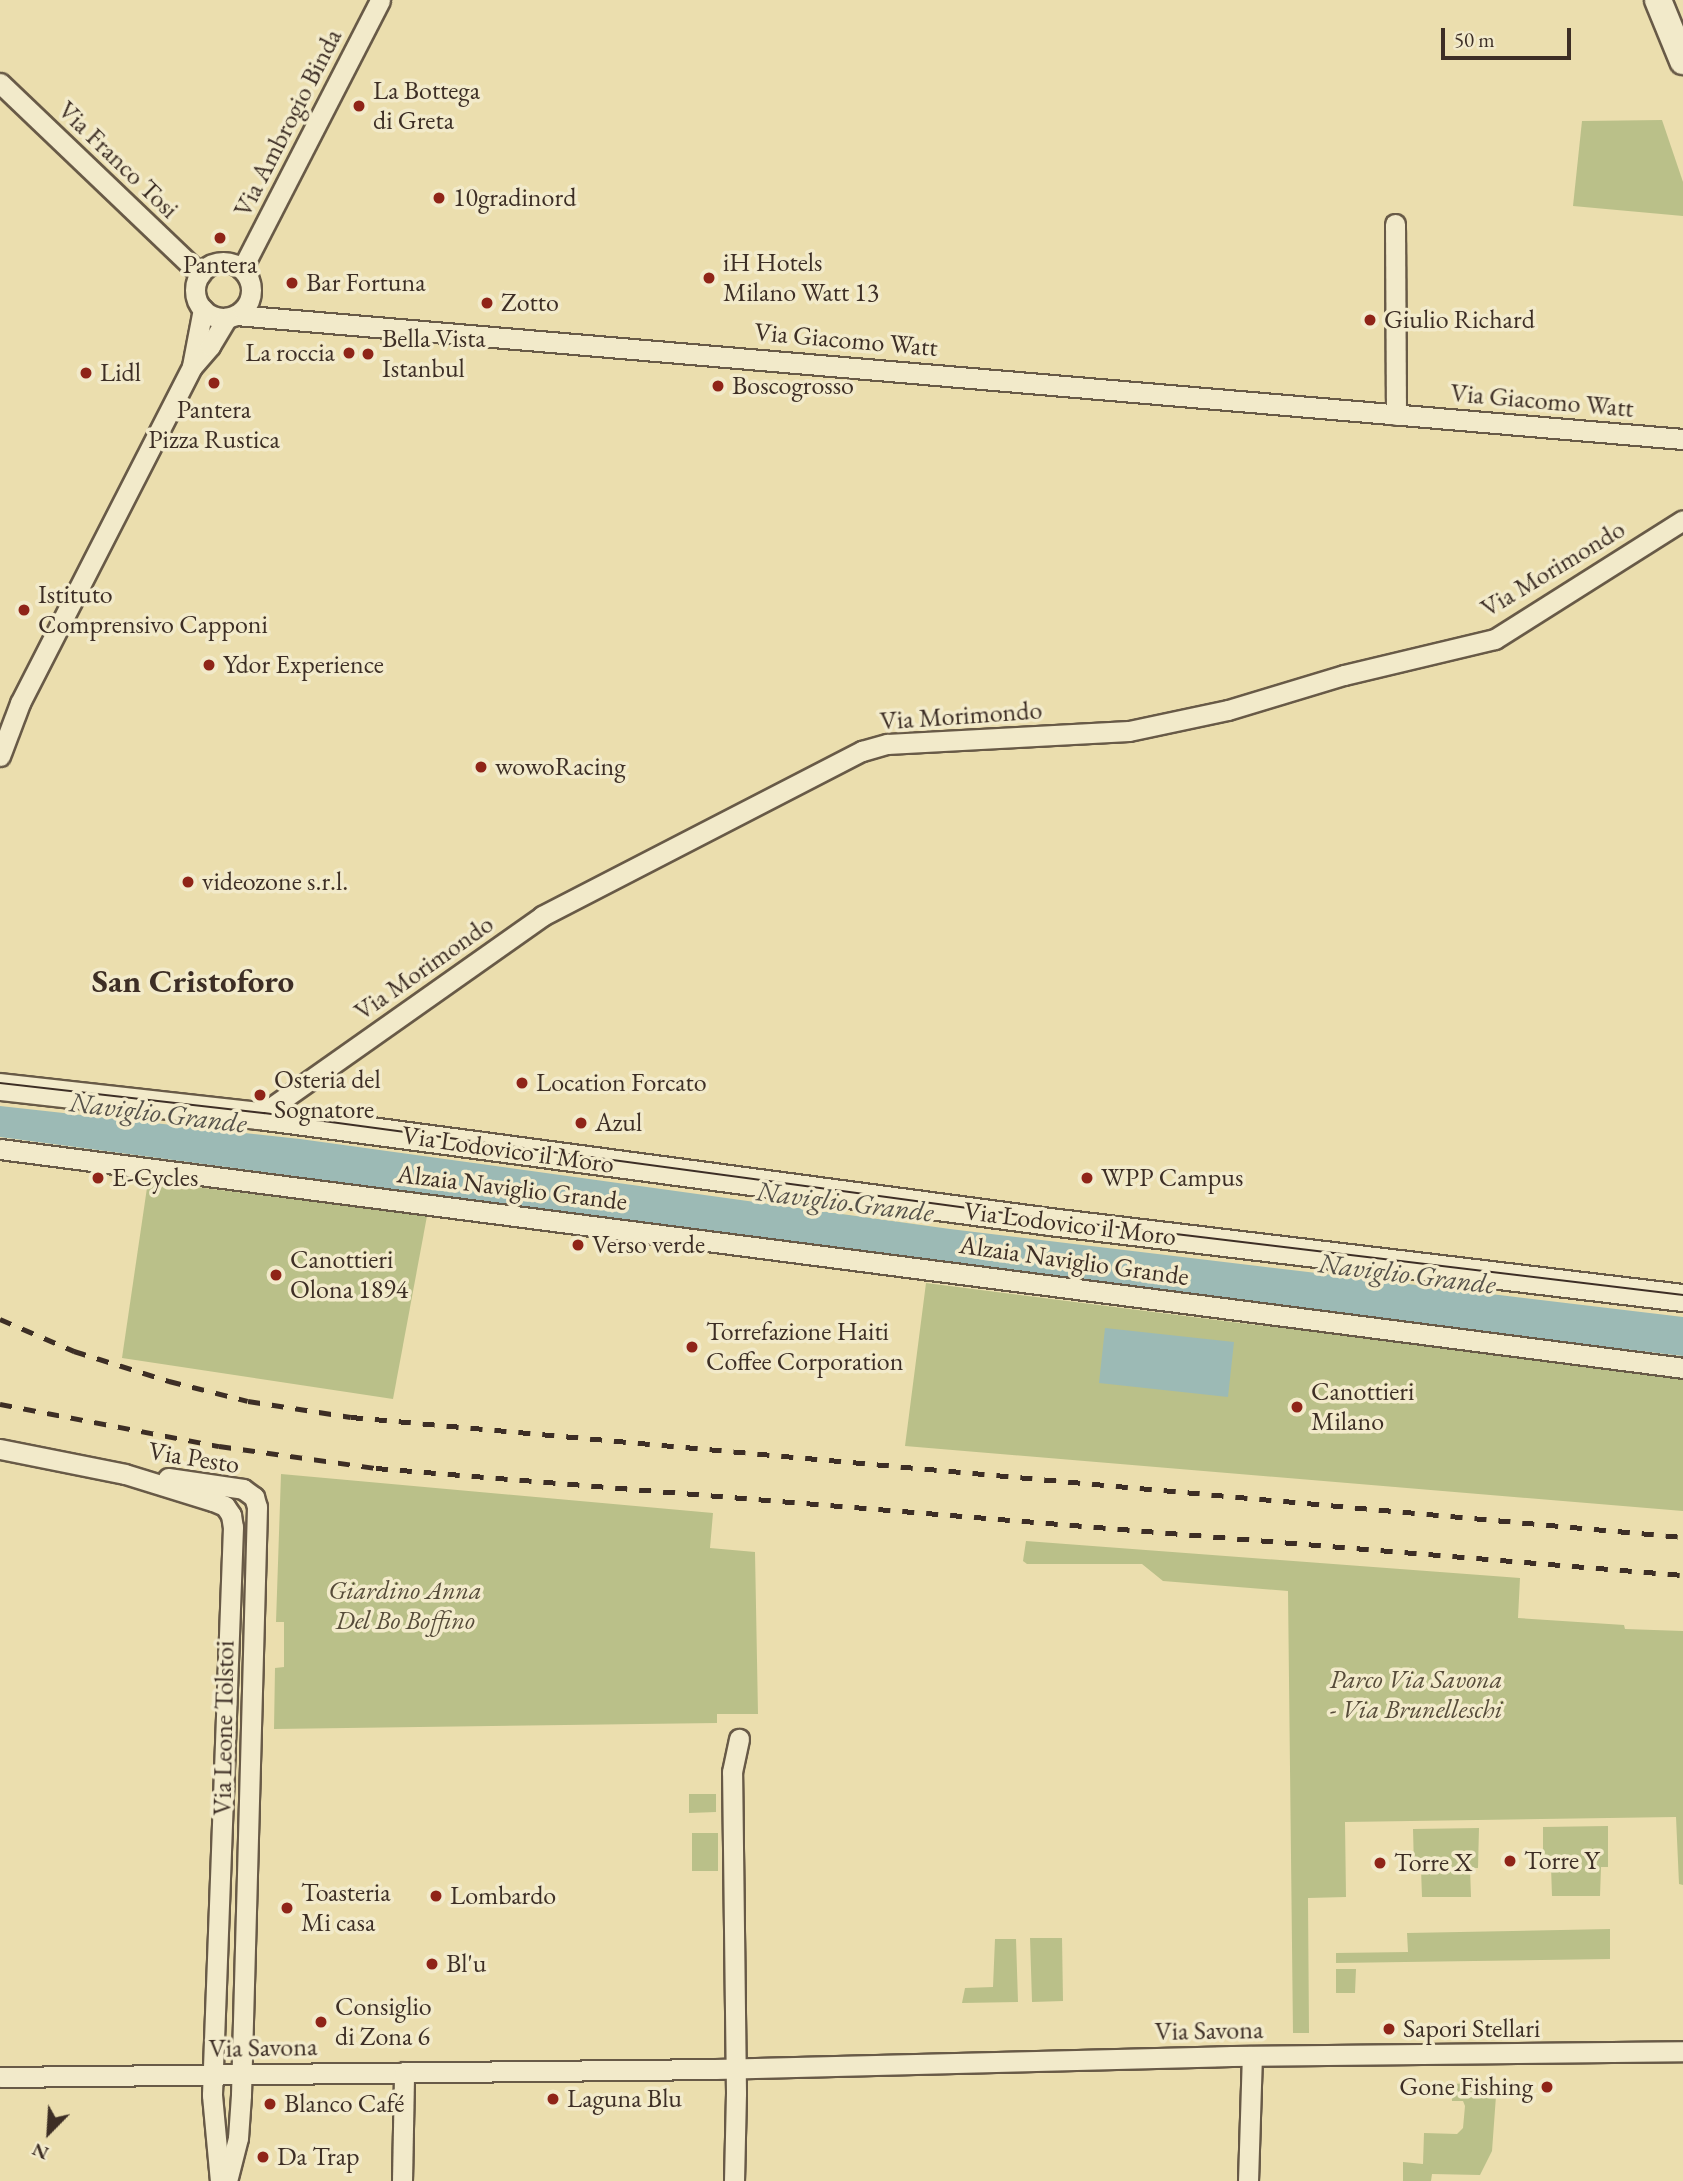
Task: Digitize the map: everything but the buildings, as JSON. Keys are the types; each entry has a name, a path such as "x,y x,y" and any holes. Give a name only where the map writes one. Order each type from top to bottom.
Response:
{"street":[{"name":"Via Ambrogio Binda","path":"242,269 380,0"},
{"path":"1658,0 1674,33 1683,61"},
{"path":"1669,0 1674,33"},
{"name":"Via Franco Tosi","path":"0,83 200,274"},
{"path":"1395,224 1396,415"},
{"path":"0,756 5,730 192,367 231,316 245,308 251,296 250,282 242,269 231,262 217,262 200,274 195,292 202,309 192,367"},
{"name":"Via Giacomo Watt","path":"251,296 292,318"},
{"path":"202,309 216,317 231,316"},
{"name":"Via Giacomo Watt","path":"231,316 292,318 1683,439"},
{"name":"Via Morimondo","path":"259,1116 542,916 862,751 887,744 1129,731 1228,710 1343,675 1488,640 1683,520"},
{"name":"Via Lodovico il Moro","path":"0,1087 259,1116 988,1214 1683,1298"},
{"name":"Alzaia Naviglio Grande","path":"0,1149 1683,1368"},
{"name":"Via Pesto","path":"0,1449 125,1474 231,1486 243,1489 254,1497"},
{"name":"Via Pesto","path":"125,1474 225,1506"},
{"name":"Via Leone Tolstoi","path":"228,2181 237,2138 241,2074 257,1507 254,1497"},
{"name":"Via Leone Tolstoi","path":"220,2181 212,2075 233,1527 225,1506"},
{"path":"232,1561 243,1558 254,1563"},
{"path":"734,2181 736,2068 732,1772 739,1739"},
{"path":"219,1889 223,1896 234,1901 247,1893"},
{"name":"Via Savona","path":"0,2077 736,2068 1252,2056 1683,2050"},
{"path":"1248,2181 1252,2056"},
{"path":"402,2181 404,2072"}],"green space":[{"path":"1662,120 1683,182 1683,216 1573,206 1582,121"},
{"name":"Canottieri Olona 1894","path":"148,1181 427,1216 393,1399 122,1358"},
{"name":"Canottieri Milano","path":"926,1283 1256,1325 1683,1368 1683,1511 905,1446"},
{"name":"Giardino Anna Del Bo Boffino","path":"281,1474 713,1513 710,1548 755,1552 758,1714 717,1714 717,1723 274,1729 275,1668 284,1667 284,1622 276,1622"},
{"name":"Parco Via Savona - Via Brunelleschi","path":"1026,1541 1520,1578 1518,1618 1624,1625 1625,1629 1683,1631 1683,1885 1679,1884 1676,1817 1345,1822 1346,1897 1308,1898 1309,2033 1293,2033 1288,1591 1163,1581 1142,1564 1027,1564 1023,1561"},
{"path":"689,1794 716,1794 716,1812 689,1813"},
{"path":"1608,1826 1608,1867 1601,1867 1600,1896 1552,1896 1551,1867 1543,1867 1543,1827"},
{"path":"1479,1828 1478,1868 1470,1868 1471,1897 1422,1897 1421,1869 1414,1868 1413,1829"},
{"path":"692,1833 718,1833 718,1871 692,1871"},
{"path":"1610,1929 1610,1959 1336,1963 1336,1953 1408,1952 1407,1933"},
{"path":"1030,1938 1062,1938 1063,2001 1032,2002"},
{"path":"995,1939 1016,1939 1018,2002 962,2003 965,1988 993,1987"},
{"path":"1336,1969 1356,1969 1355,1993 1336,1993"},
{"path":"1497,2082 1492,2151 1480,2175 1432,2174 1431,2181 1403,2181 1403,2162 1423,2164 1424,2133 1457,2134 1463,2128 1465,2106 1463,2101 1452,2101 1451,2084"}],"water":[{"path":"0,1106 300,1139 950,1229 1683,1317 1683,1356 937,1268 616,1219 0,1137"},
{"path":"1105,1328 1234,1342 1228,1397 1099,1383"}],"tram line":[{"path":"0,1083 264,1113 1034,1217 1683,1295"}],"railway":[{"path":"0,1319 74,1351 169,1381 248,1401 351,1417 1683,1537"},
{"path":"0,1404 219,1446 376,1468 1683,1575"}],"place":[{"name":"La Bottega di Greta","path":"359,106"},
{"name":"10gradinord","path":"439,198"},
{"name":"Pantera","path":"220,238"},
{"name":"iH Hotels Milano Watt 13","path":"709,278"},
{"name":"Bar Fortuna","path":"292,283"},
{"name":"Zotto","path":"487,303"},
{"name":"Giulio Richard","path":"1370,320"},
{"name":"La roccia","path":"349,353"},
{"name":"Bella Vista Istanbul","path":"368,354"},
{"name":"Lidl","path":"86,373"},
{"name":"Pantera Pizza Rustica","path":"214,383"},
{"name":"Boscogrosso","path":"718,386"},
{"name":"Istituto Comprensivo Capponi","path":"24,610"},
{"name":"Ydor Experience","path":"209,665"},
{"name":"wowoRacing","path":"481,767"},
{"name":"videozone s.r.l.","path":"188,882"},
{"name":"Location Forcato","path":"522,1083"},
{"name":"Osteria del Sognatore","path":"260,1095"},
{"name":"Azul","path":"581,1123"},
{"name":"E-Cycles","path":"98,1178"},
{"name":"WPP Campus","path":"1087,1178"},
{"name":"Verso verde","path":"578,1245"},
{"name":"Canottieri Olona 1894","path":"276,1275"},
{"name":"Torrefazione Haiti Coffee Corporation","path":"692,1347"},
{"name":"Canottieri Milano","path":"1297,1407"},
{"name":"Torre Y","path":"1510,1861"},
{"name":"Torre X","path":"1380,1863"},
{"name":"Lombardo","path":"436,1896"},
{"name":"Toasteria Mi casa","path":"287,1908"},
{"name":"Bl'u","path":"432,1964"},
{"name":"Consiglio di Zona 6","path":"321,2022"},
{"name":"Sapori Stellari","path":"1389,2029"},
{"name":"Gone Fishing","path":"1547,2087"},
{"name":"Laguna Blu","path":"553,2099"},
{"name":"Blanco Café","path":"270,2104"},
{"name":"Da Trap","path":"263,2157"}],"district":[{"name":"San Cristoforo","path":"193,981"}],"water label":[{"name":"Naviglio Grande","path":"158,1112"},
{"name":"Naviglio Grande","path":"845,1201"},
{"name":"Naviglio Grande","path":"1407,1273"}]}
